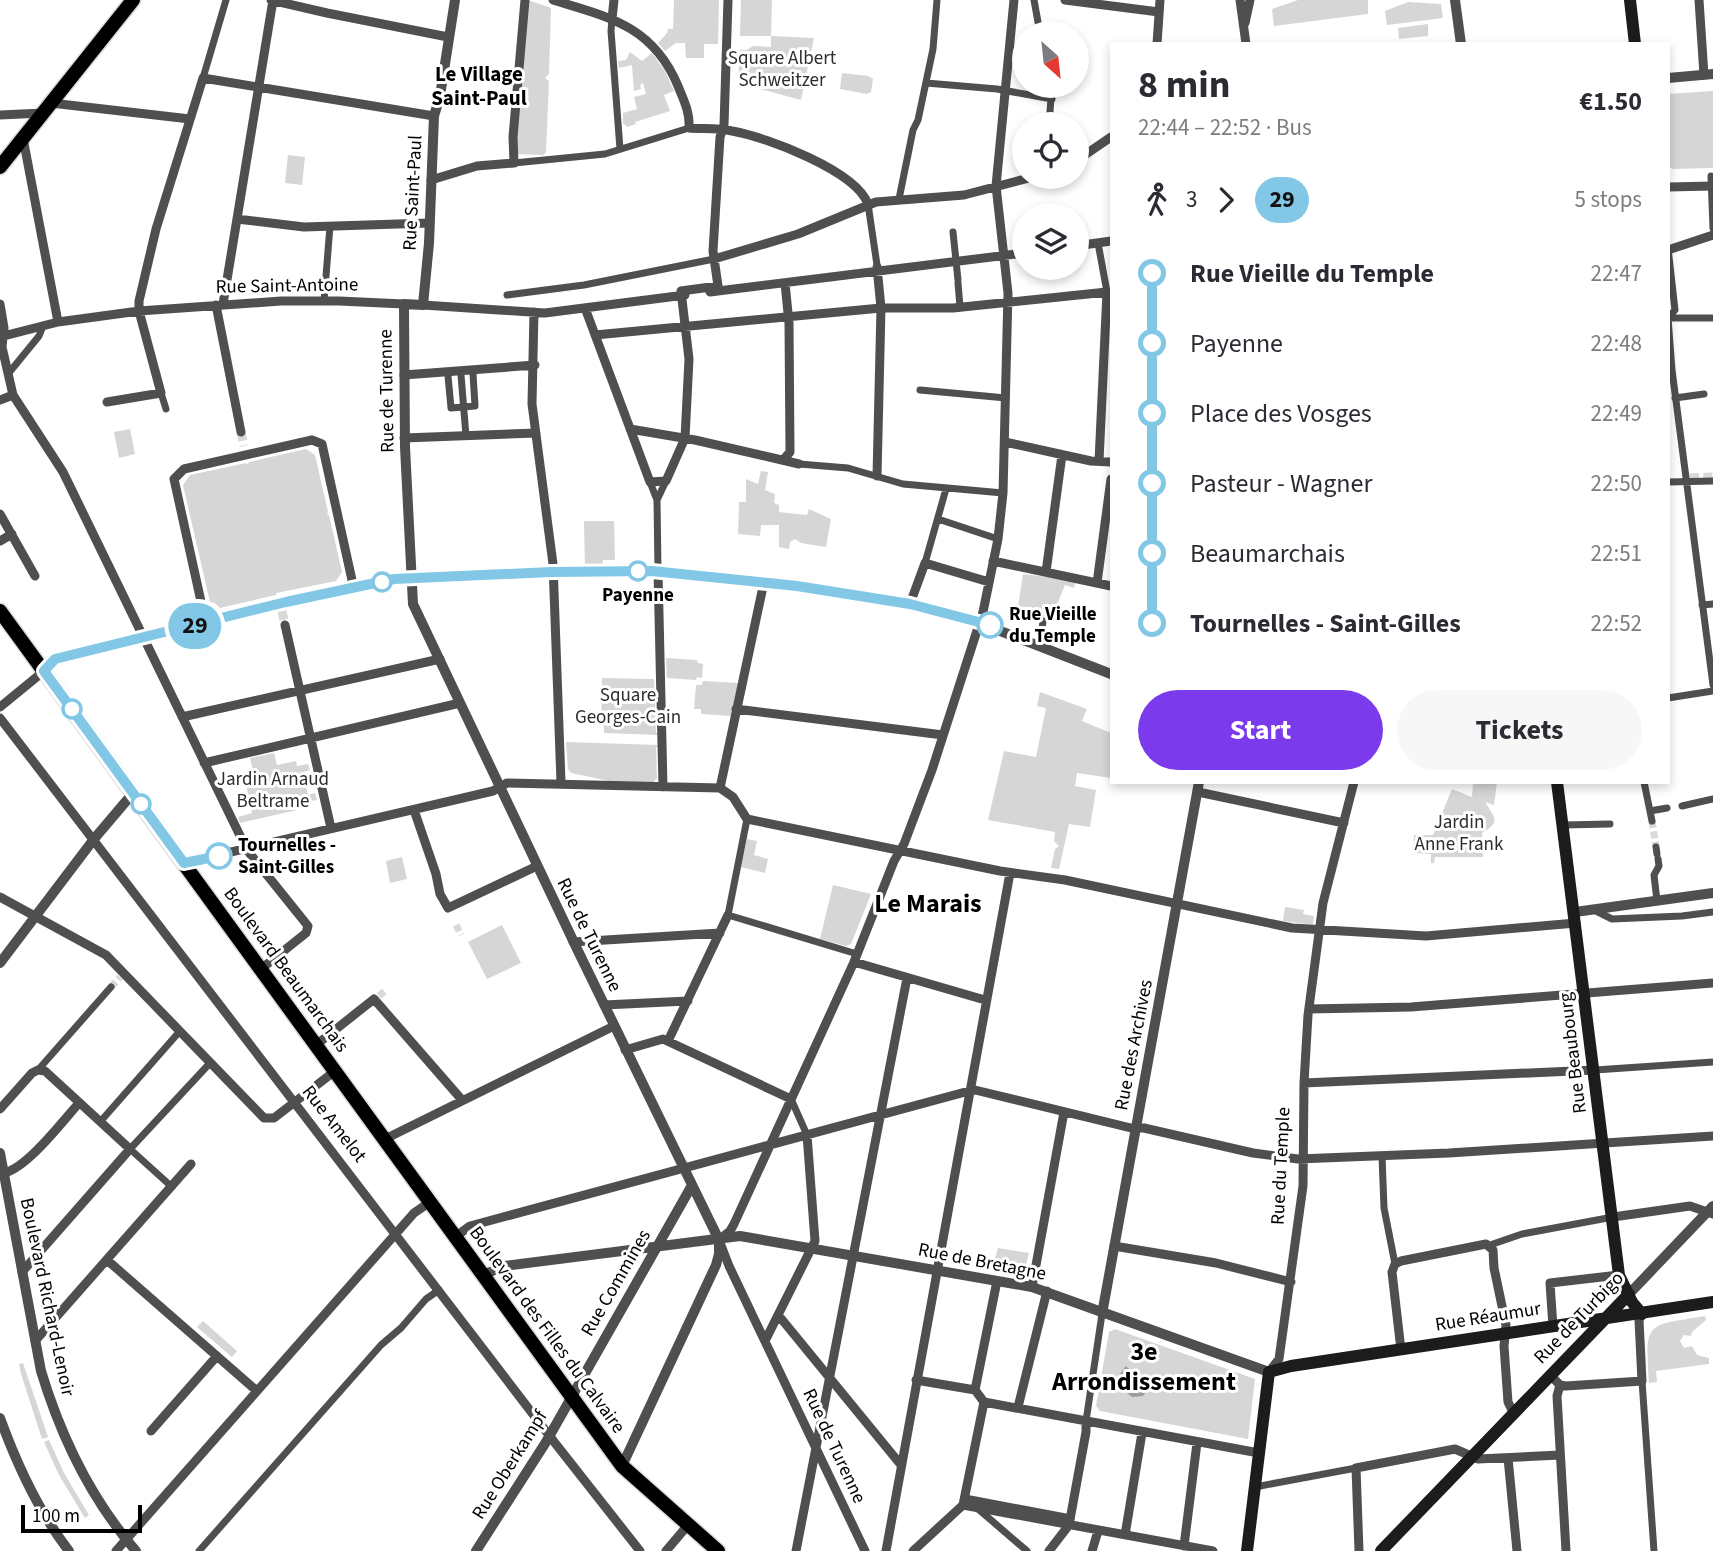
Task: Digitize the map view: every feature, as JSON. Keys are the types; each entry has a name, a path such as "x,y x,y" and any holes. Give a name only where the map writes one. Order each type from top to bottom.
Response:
{"main road":[{"path":"0,167 133,0"},
{"path":"1630,0 1635,42"},
{"name":"Boulevard Beaumarchais","path":"0,611 440,1217"},
{"name":"Rue Beaubourg","path":"1557,784 1619,1275 1642,1314"},
{"name":"Boulevard des Filles du Calvaire","path":"440,1217 622,1466 718,1551"},
{"name":"Rue de Turbigo","path":"1381,1551 1629,1294"},
{"name":"Rue Réaumur","path":"1269,1372 1287,1367 1713,1302"},
{"name":"Rue du Temple","path":"1247,1551 1269,1372"}],"street":[{"path":"166,409 139,311 141,286 226,0"},
{"path":"241,432 219,305 237,219 272,0 448,37"},
{"name":"Rue Saint-Paul","path":"423,305 434,116 440,96 455,0"},
{"path":"514,163 513,137 525,0"},
{"path":"552,0 624,23 655,47 670,67 690,114 689,128"},
{"path":"682,293 718,286 714,260 728,0"},
{"path":"899,199 933,49 937,0"},
{"path":"622,1466 716,1265 719,1240 734,1224 901,850 980,622 998,539 1003,493 1008,302 1005,252 996,186 1014,0"},
{"path":"1034,0 1038,21"},
{"path":"1065,0 1159,12"},
{"path":"1157,42 1160,0"},
{"path":"1240,0 1245,42"},
{"path":"1243,28 1250,0"},
{"path":"1455,0 1461,42"},
{"path":"1670,78 1709,75 1699,0"},
{"path":"614,2 611,38 620,149"},
{"path":"203,78 434,116"},
{"path":"926,83 1005,90 1052,99 1050,112"},
{"path":"0,115 47,108 190,119"},
{"path":"431,180 477,166 606,154 689,128 733,131 814,158 860,191 868,204 881,308 877,476"},
{"path":"23,138 58,322"},
{"path":"1089,152 1110,138"},
{"path":"507,295 584,285 714,260 797,234 868,204 899,199 956,196 1012,182"},
{"path":"1670,187 1711,184 1713,228"},
{"path":"237,219 304,227 429,223"},
{"path":"324,301 330,226"},
{"path":"953,232 960,307"},
{"path":"1670,249 1713,235"},
{"path":"1089,244 1110,242"},
{"path":"1098,243 1109,290 1099,461"},
{"path":"682,293 785,283 877,268 956,261 1012,252"},
{"path":"1670,267 1675,310 1670,316"},
{"path":"783,459 790,452 789,317 785,283"},
{"path":"595,335 881,308 960,307 1109,290"},
{"path":"657,500 685,438 689,359 682,293"},
{"name":"Rue Saint-Antoine","path":"2,336 58,322 139,311 219,305 324,301 545,313 682,293"},
{"path":"0,304 2,347 13,395 63,472 247,850 309,926 306,933 261,969"},
{"name":"Rue de Turenne","path":"404,304 404,438 413,604 573,942 719,1240 865,1551"},
{"path":"585,308 657,500 663,787"},
{"path":"534,312 535,365 531,386 552,572 561,782"},
{"path":"1670,318 1713,318"},
{"path":"8,374 39,336 43,326"},
{"path":"404,375 535,365"},
{"path":"1670,370 1713,685"},
{"path":"448,376 451,408 464,410 475,406 473,374"},
{"path":"461,375 466,436"},
{"path":"920,390 1006,398"},
{"path":"107,402 161,393"},
{"path":"1675,398 1704,394"},
{"path":"0,400 13,395"},
{"path":"630,429 685,438 799,464 848,468 904,484 1003,493"},
{"path":"404,438 536,433"},
{"path":"209,620 204,615 174,479 184,469 245,450 312,440 322,444 352,580 350,587"},
{"path":"1005,442 1110,463"},
{"path":"1046,572 1062,454"},
{"path":"650,482 666,481"},
{"path":"1670,482 1713,481"},
{"path":"1097,583 1110,486"},
{"path":"910,604 946,489"},
{"path":"0,514 35,576"},
{"path":"938,519 998,539"},
{"path":"0,541 12,534"},
{"path":"993,561 1110,586"},
{"path":"925,563 989,582"},
{"path":"0,707 55,659 196,626 209,620 281,607 350,587 394,579 552,572 658,571 764,582 910,604 980,622 1110,674"},
{"path":"720,788 764,582"},
{"path":"1702,605 1713,604"},
{"path":"1040,646 1043,621"},
{"path":"285,625 331,828"},
{"path":"183,717 440,659"},
{"path":"1670,698 1713,691"},
{"path":"204,763 460,704"},
{"path":"736,709 943,735"},
{"name":"Rue Amelot","path":"0,718 640,1551"},
{"path":"184,863 493,791 507,783 561,782 720,788 733,797 747,818 1010,873 1065,880 1178,902 1292,928 1426,936 1576,917 1594,910 1713,892"},
{"name":"Rue du Temple","path":"1269,1372 1279,1359 1291,1282 1305,1158 1304,1083 1309,1009 1323,903 1354,784"},
{"path":"1644,784 1652,821"},
{"path":"1198,787 1344,822"},
{"name":"Rue des Archives","path":"1102,1314 1198,787"},
{"path":"0,963 132,793"},
{"path":"1682,806 1713,799"},
{"path":"1650,811 1667,808"},
{"path":"414,810 440,894 448,908 537,866"},
{"path":"668,1041 728,915 747,818"},
{"path":"1563,825 1610,824"},
{"path":"1657,853 1659,866 1654,875 1657,901"},
{"path":"886,1551 1010,873"},
{"path":"0,897 106,955 122,975 264,1118 274,1118 335,1071"},
{"path":"1594,910 1612,919 1713,912"},
{"path":"728,915 907,978 985,1000"},
{"path":"573,942 720,933"},
{"path":"796,1551 907,978"},
{"path":"1309,1009 1411,1007 1713,983"},
{"path":"0,1109 111,987"},
{"path":"316,1045 376,998 462,1100"},
{"path":"604,1005 688,1001"},
{"path":"385,1139 614,1026"},
{"path":"100,1122 180,1031"},
{"path":"625,1050 663,1039 791,1099 807,1135 815,1241 765,1341"},
{"path":"1304,1083 1713,1062"},
{"path":"22,1272 210,1063"},
{"path":"38,1070 45,1072 172,1187"},
{"path":"455,1237 470,1226 975,1090 1253,1153 1305,1158 1382,1156 1713,1136"},
{"path":"4,1173 13,1171 36,1148 43,1145 79,1103"},
{"path":"1032,1287 1064,1112"},
{"name":"Boulevard Richard-Lenoir","path":"0,1153 49,1398 66,1442 92,1490 136,1551"},
{"path":"1382,1156 1384,1208 1395,1264 1392,1272 1401,1350"},
{"path":"36,1341 191,1164"},
{"name":"Rue Commines","path":"572,1396 691,1187"},
{"path":"116,1551 396,1233 414,1213 429,1202"},
{"path":"1395,1264 1490,1245 1522,1234 1613,1217 1690,1206 1711,1210"},
{"name":"Rue de Turbigo","path":"1629,1294 1711,1210"},
{"name":"Rue de Bretagne","path":"483,1275 504,1266 740,1236 1032,1287 1269,1372"},
{"path":"1114,1245 1216,1263 1291,1282"},
{"path":"1490,1245 1506,1325 1503,1346 1508,1402 1513,1412"},
{"path":"107,1260 257,1391"},
{"path":"1553,1327 1550,1283 1619,1275"},
{"path":"975,1390 997,1281"},
{"path":"199,1551 381,1345 401,1328 426,1299 439,1290"},
{"path":"1018,1407 1047,1291"},
{"path":"1049,1551 1070,1522 1086,1432 1102,1314"},
{"path":"1642,1314 1639,1320 1642,1381 1654,1551"},
{"path":"779,1316 901,1465"},
{"path":"151,1431 217,1356"},
{"path":"1550,1375 1560,1385 1642,1381"},
{"path":"916,1380 975,1390 984,1402 1259,1453"},
{"path":"1560,1385 1557,1396 1566,1551"},
{"name":"Rue Oberkampf","path":"477,1551 572,1396"},
{"path":"913,1551 964,1502 984,1402"},
{"path":"0,1418 35,1500 69,1551"},
{"path":"1125,1535 1142,1433"},
{"path":"1184,1546 1197,1443"},
{"path":"1255,1487 1455,1449 1478,1460 1560,1455"},
{"path":"1508,1458 1517,1551"},
{"path":"1356,1468 1359,1551"},
{"path":"964,1502 976,1508 1027,1551"},
{"path":"964,1502 1070,1522 1098,1531 1213,1551"},
{"path":"976,1508 1070,1522"},
{"path":"666,1551 688,1525"},
{"path":"1092,1551 1098,1531"}],"green space":[{"path":"528,0 551,8 549,74 545,78 549,81 546,152 543,155 514,154"},
{"path":"674,0 719,0 718,44 704,44 704,58 686,58 685,43 676,43 665,51 658,43 668,29 673,29"},
{"path":"741,0 772,0 771,36 740,36"},
{"path":"1298,0 1368,0 1368,14 1274,26 1272,9"},
{"path":"1408,2 1441,4 1443,18 1387,25 1385,11"},
{"path":"1428,24 1428,36 1399,39 1398,28"},
{"name":"Square Albert Schweitzer","path":"771,36 814,38 801,100 738,83 740,50 753,46 771,47"},
{"path":"630,52 642,61 652,53 665,71 674,91 664,95 670,111 627,127 623,123 623,113 637,109 634,97 646,94 643,83 640,85 641,89 634,91 632,65 619,68 618,61 626,60"},
{"path":"842,73 873,79 871,92 867,94 840,89"},
{"path":"1713,91 1713,168 1670,167 1670,94"},
{"path":"288,155 305,157 302,185 285,183"},
{"path":"130,429 135,454 119,458 114,432"},
{"path":"306,449 315,455 342,572 336,581 220,608 210,602 183,485 190,475 246,463 247,465 249,462"},
{"path":"761,471 768,472 765,490 775,494 774,503 779,505 779,512 807,515 809,509 831,519 826,547 801,543 795,539 790,542 789,549 779,547 779,525 761,525 760,536 738,534 739,502 746,502 746,479 758,484"},
{"path":"584,521 614,521 615,560 603,560 602,567 585,567"},
{"path":"1023,574 1075,583 1074,588 1065,585 1056,607 1064,611 1059,623 1018,607"},
{"path":"666,658 697,660 703,664 702,678 667,678"},
{"name":"Square Georges-Cain","path":"602,678 654,679 658,735 604,733 604,726 601,725"},
{"path":"703,681 738,683 731,716 701,714 701,709 694,709 696,685 702,685"},
{"path":"1040,692 1087,709 1082,721 1110,733 1110,778 1077,773 1075,786 1096,790 1090,827 1069,824 1059,869 1051,868 1055,849 1059,846 1054,841 1055,832 988,820 1004,751 1036,757 1046,708 1037,706"},
{"path":"566,742 658,745 657,778 653,783 614,782 571,773 568,769"},
{"name":"Jardin Arnaud Beltrame","path":"274,753 277,765 296,761 297,766 308,764 310,770 303,772 308,795 315,793 317,800 306,802 306,808 240,823 238,817 252,813 245,780 222,785 219,779 253,770 250,758"},
{"name":"Jardin Anne Frank","path":"1473,784 1497,784 1494,805 1485,802 1494,823 1482,833 1483,857 1435,857 1434,863 1431,863 1431,854 1413,853 1414,835 1433,835 1452,789 1472,797"},
{"path":"747,839 757,841 754,855 768,859 765,873 741,867"},
{"path":"402,857 407,879 390,883 386,861"},
{"path":"833,885 871,894 851,944 846,946 820,939"},
{"path":"1285,907 1304,910 1303,914 1314,916 1313,925 1283,921"},
{"path":"502,925 521,963 487,979 468,942"},
{"path":"998,1248 1029,1253 1026,1265 995,1259"},
{"path":"1705,1316 1706,1320 1691,1336 1684,1335 1680,1341 1684,1348 1692,1346 1697,1355 1709,1358 1709,1364 1656,1371 1657,1382 1649,1383 1648,1347 1653,1330 1671,1322"},
{"path":"203,1321 237,1351 232,1357 197,1327"},
{"path":"1115,1329 1255,1379 1248,1439 1100,1411 1096,1406 1109,1332"},
{"path":"23,1363 48,1437 42,1439 21,1374 19,1364"},
{"path":"49,1440 64,1473 89,1515 85,1518 59,1475 44,1442"}],"shaded area":[{"path":"1126,1366 1146,1385 1143,1396 1132,1397 1121,1388 1117,1378"}],"tunnel":[{"path":"241,432 244,446"},
{"path":"1690,478 1713,477"},
{"path":"282,611 285,625"},
{"path":"1652,821 1656,847"},
{"path":"456,925 461,935"},
{"path":"111,987 120,977"},
{"path":"379,996 386,990"}],"bus line":[{"name":"29","path":"219,856 184,863 44,671 55,659 196,626 209,620 394,579 552,572 652,571 797,586 910,604 990,625"}],"place":[{"name":"Payenne","path":"638,571"},
{"name":"Rue Vieille du Temple","path":"990,625"},
{"name":"Tournelles - Saint-Gilles","path":"219,856"}],"district":[{"name":"Le Village Saint-Paul","path":"479,86"},
{"name":"Le Marais","path":"928,903"},
{"name":"3e Arrondissement","path":"1144,1366"}]}
